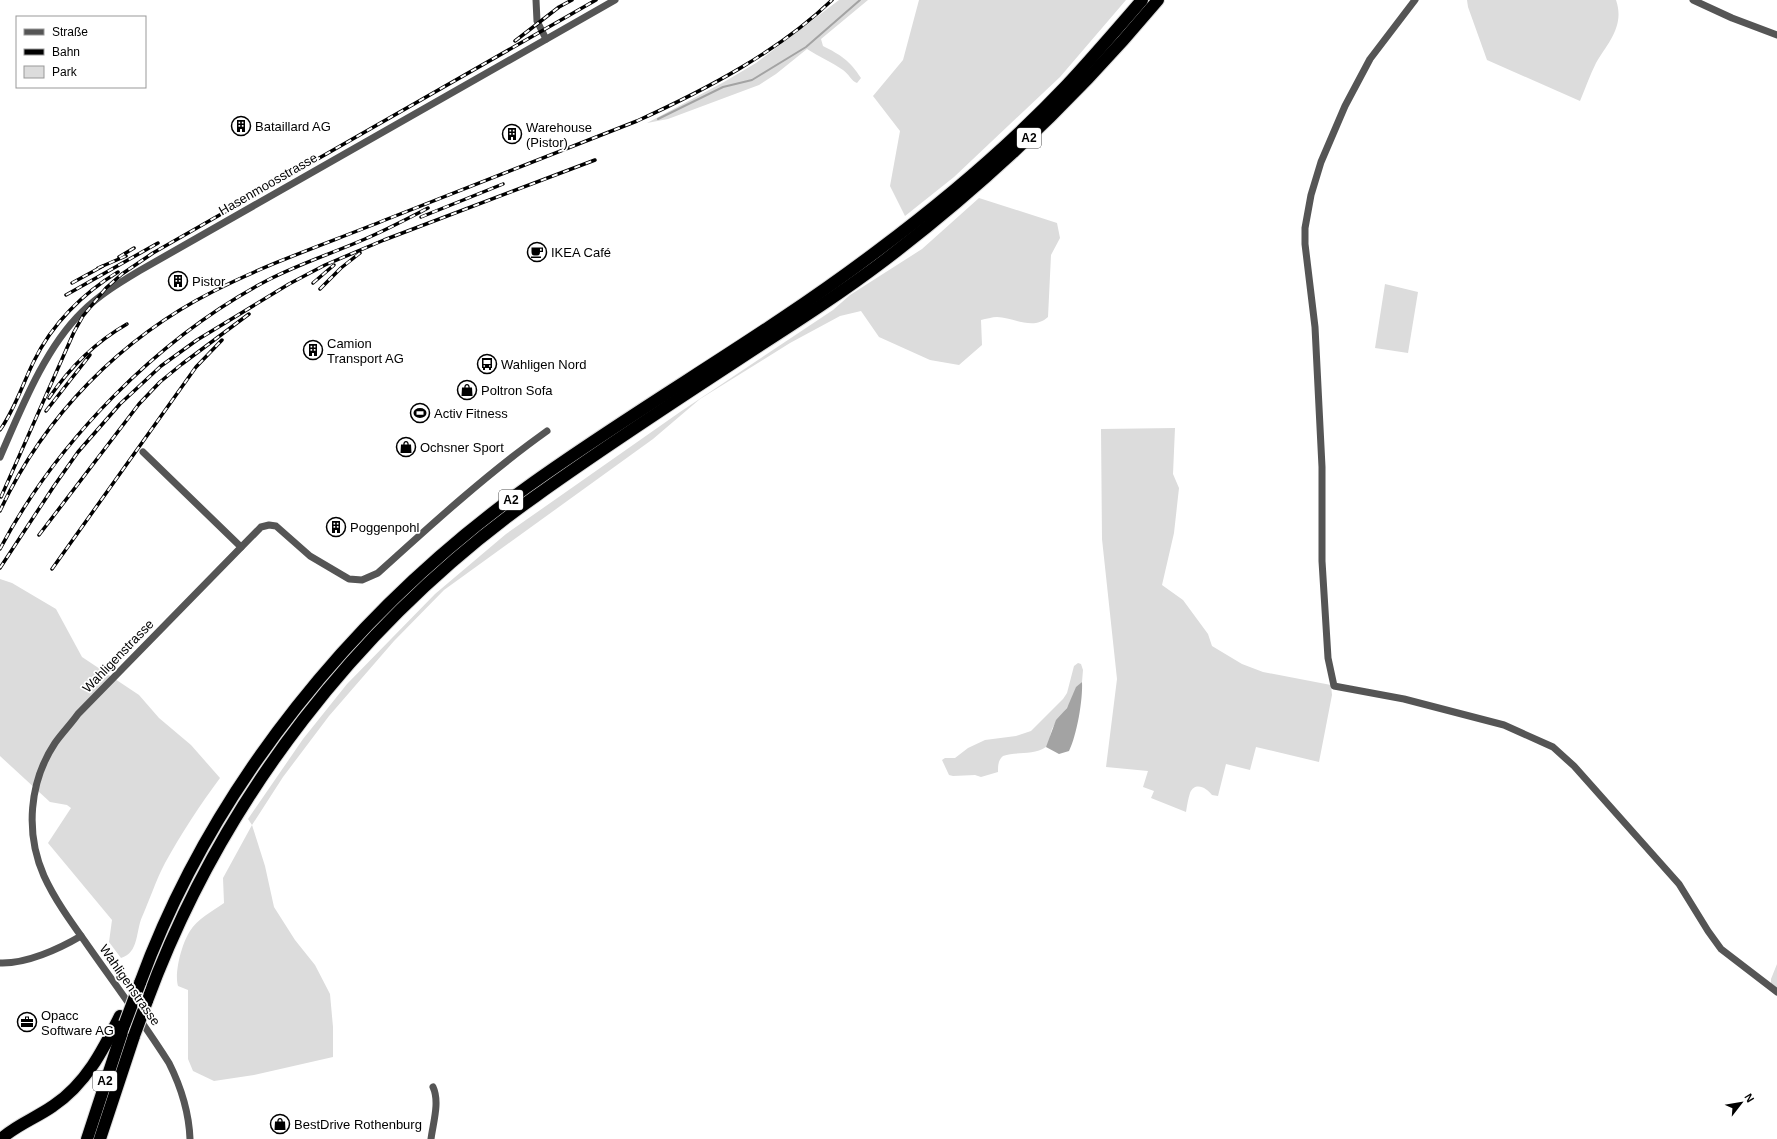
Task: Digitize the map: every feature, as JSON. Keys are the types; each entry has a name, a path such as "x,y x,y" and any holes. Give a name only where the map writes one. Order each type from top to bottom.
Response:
{"highway":[{"name":"A2","path":"87,1139 122,1020 138,980 146,968 195,861 258,758 329,667 400,593 468,533 524,490 638,412 799,307 878,251 969,178 1064,88 1142,0"},
{"name":"A2","path":"100,1139 134,1036 149,996 184,913 208,866 243,804 282,747 348,665 388,622 458,557 533,498 856,282 935,222 978,186 1074,94 1158,0"},
{"path":"1,1139 14,1129 53,1106 72,1090 90,1070 122,1020"}],"street":[{"path":"536,0 537,21 546,39"},
{"name":"Hasenmoosstrasse","path":"0,457 30,392 53,349 76,318 97,298 140,271 615,0"},
{"path":"1415,0 1370,59 1345,106 1321,162 1311,195 1305,228 1305,244 1316,327 1322,467 1322,561 1328,651 1334,686 1404,699 1504,725 1553,747 1574,766 1679,884 1721,949 1750,973 1777,992"},
{"path":"1693,0 1732,18 1777,35"},
{"name":"Wahligenstrasse","path":"190,1139 186,1105 171,1068 159,1048 56,899 44,876 36,854 32,831 32,811 37,782 44,763 56,742 78,714 261,527 272,524 280,529 310,556 343,577 356,580 368,579 378,573 441,516 518,452 547,431"},
{"path":"143,452 240,547"},
{"path":"0,963 16,963 29,959 81,936"},
{"path":"431,1139 436,1103 436,1092 433,1087"}],"green space":[{"path":"839,0 868,0 821,39 823,46 835,52 853,67 861,78 857,83 839,67 807,49 776,74 759,85 668,119 647,123 724,82 756,63"},
{"path":"919,0 1126,0 1060,77 954,177 905,216 890,186 900,131 873,96 903,60"},
{"path":"1467,0 1616,0 1618,9 1617,26 1614,34 1596,63 1580,101 1487,60 1468,7"},
{"path":"979,198 1057,223 1060,238 1051,255 1048,317 1042,321 1029,323 997,317 981,320 982,345 959,365 930,360 879,337 861,311 840,316 790,343 700,399 653,439 444,590 394,641 329,716 283,777 252,825 248,819 303,739 347,684 435,594 506,534 680,412 833,310 850,295 922,249"},
{"path":"1385,284 1418,292 1408,353 1375,348"},
{"path":"1175,428 1173,474 1179,488 1174,533 1162,585 1183,600 1208,634 1212,646 1242,664 1263,672 1331,685 1332,695 1319,762 1256,747 1250,770 1226,764 1218,796 1212,795 1201,787 1195,787 1192,789 1186,812 1151,798 1154,791 1143,787 1148,771 1106,767 1117,679 1102,539 1101,429"},
{"path":"0,579 12,583 56,609 82,657 139,695 159,718 191,745 220,778 191,820 165,863 140,922 134,946 127,955 121,958 109,942 112,920 48,843 71,808 67,805 50,802 0,756"},
{"path":"1078,663 1081,664 1083,670 1082,682 1051,731 1046,747 1036,752 1003,756 999,761 998,772 981,777 975,775 949,775 942,760 945,758 955,758 968,748 985,740 1016,736 1031,731 1063,699 1067,693 1074,666"},
{"path":"252,825 265,866 274,907 295,940 315,965 330,994 333,1027 333,1057 254,1075 214,1081 193,1071 188,1059 188,990 178,986 178,966 184,943 193,927 201,919 224,903 223,878"},
{"path":"1777,964 1777,990 1771,985 1771,979"}],"shaded area":[{"path":"1082,682 1080,707 1075,736 1069,751 1059,754 1046,747 1056,720 1067,708 1076,687"}],"waterway":[{"path":"658,119 723,87 752,80 806,47 860,0"}],"railway":[{"path":"515,41 559,7 572,0"},
{"path":"1,497 74,332 83,316 106,288 122,274 153,253 596,0"},
{"path":"0,511 18,476 39,443 63,412 89,383 117,356 180,310 214,291 277,262 637,121 663,109 714,83 764,53 811,19 832,0"},
{"path":"0,568 78,452 120,404 161,366 197,340 289,284 325,265 384,240 595,160"},
{"path":"421,217 503,184"},
{"path":"0,549 23,509 51,469 81,431 114,395 150,362 188,331 228,303 268,280 373,236 428,208"},
{"path":"66,295 158,243"},
{"path":"119,257 134,248"},
{"path":"320,289 341,268 360,253"},
{"path":"98,268 126,256"},
{"path":"313,283 334,265"},
{"path":"72,283 103,266"},
{"path":"0,430 14,405 41,347 50,334 70,310 105,280 118,272"},
{"path":"39,535 139,404 160,382 249,314"},
{"path":"49,398 65,376 84,356 104,339 127,324"},
{"path":"52,569 196,367 222,340"},
{"path":"46,411 90,355"}],"place":[{"name":"Bataillard AG","path":"241,126"},
{"name":"Warehouse (Pistor)","path":"512,134"},
{"name":"IKEA Café","path":"537,252"},
{"name":"Pistor","path":"178,281"},
{"name":"Camion Transport AG","path":"313,350"},
{"name":"Wahligen Nord","path":"487,364"},
{"name":"Poltron Sofa","path":"467,390"},
{"name":"Activ Fitness","path":"420,413"},
{"name":"Ochsner Sport","path":"406,447"},
{"name":"Poggenpohl","path":"336,527"},
{"name":"Opacc Software AG","path":"27,1022"},
{"name":"BestDrive Rothenburg","path":"280,1124"}]}
